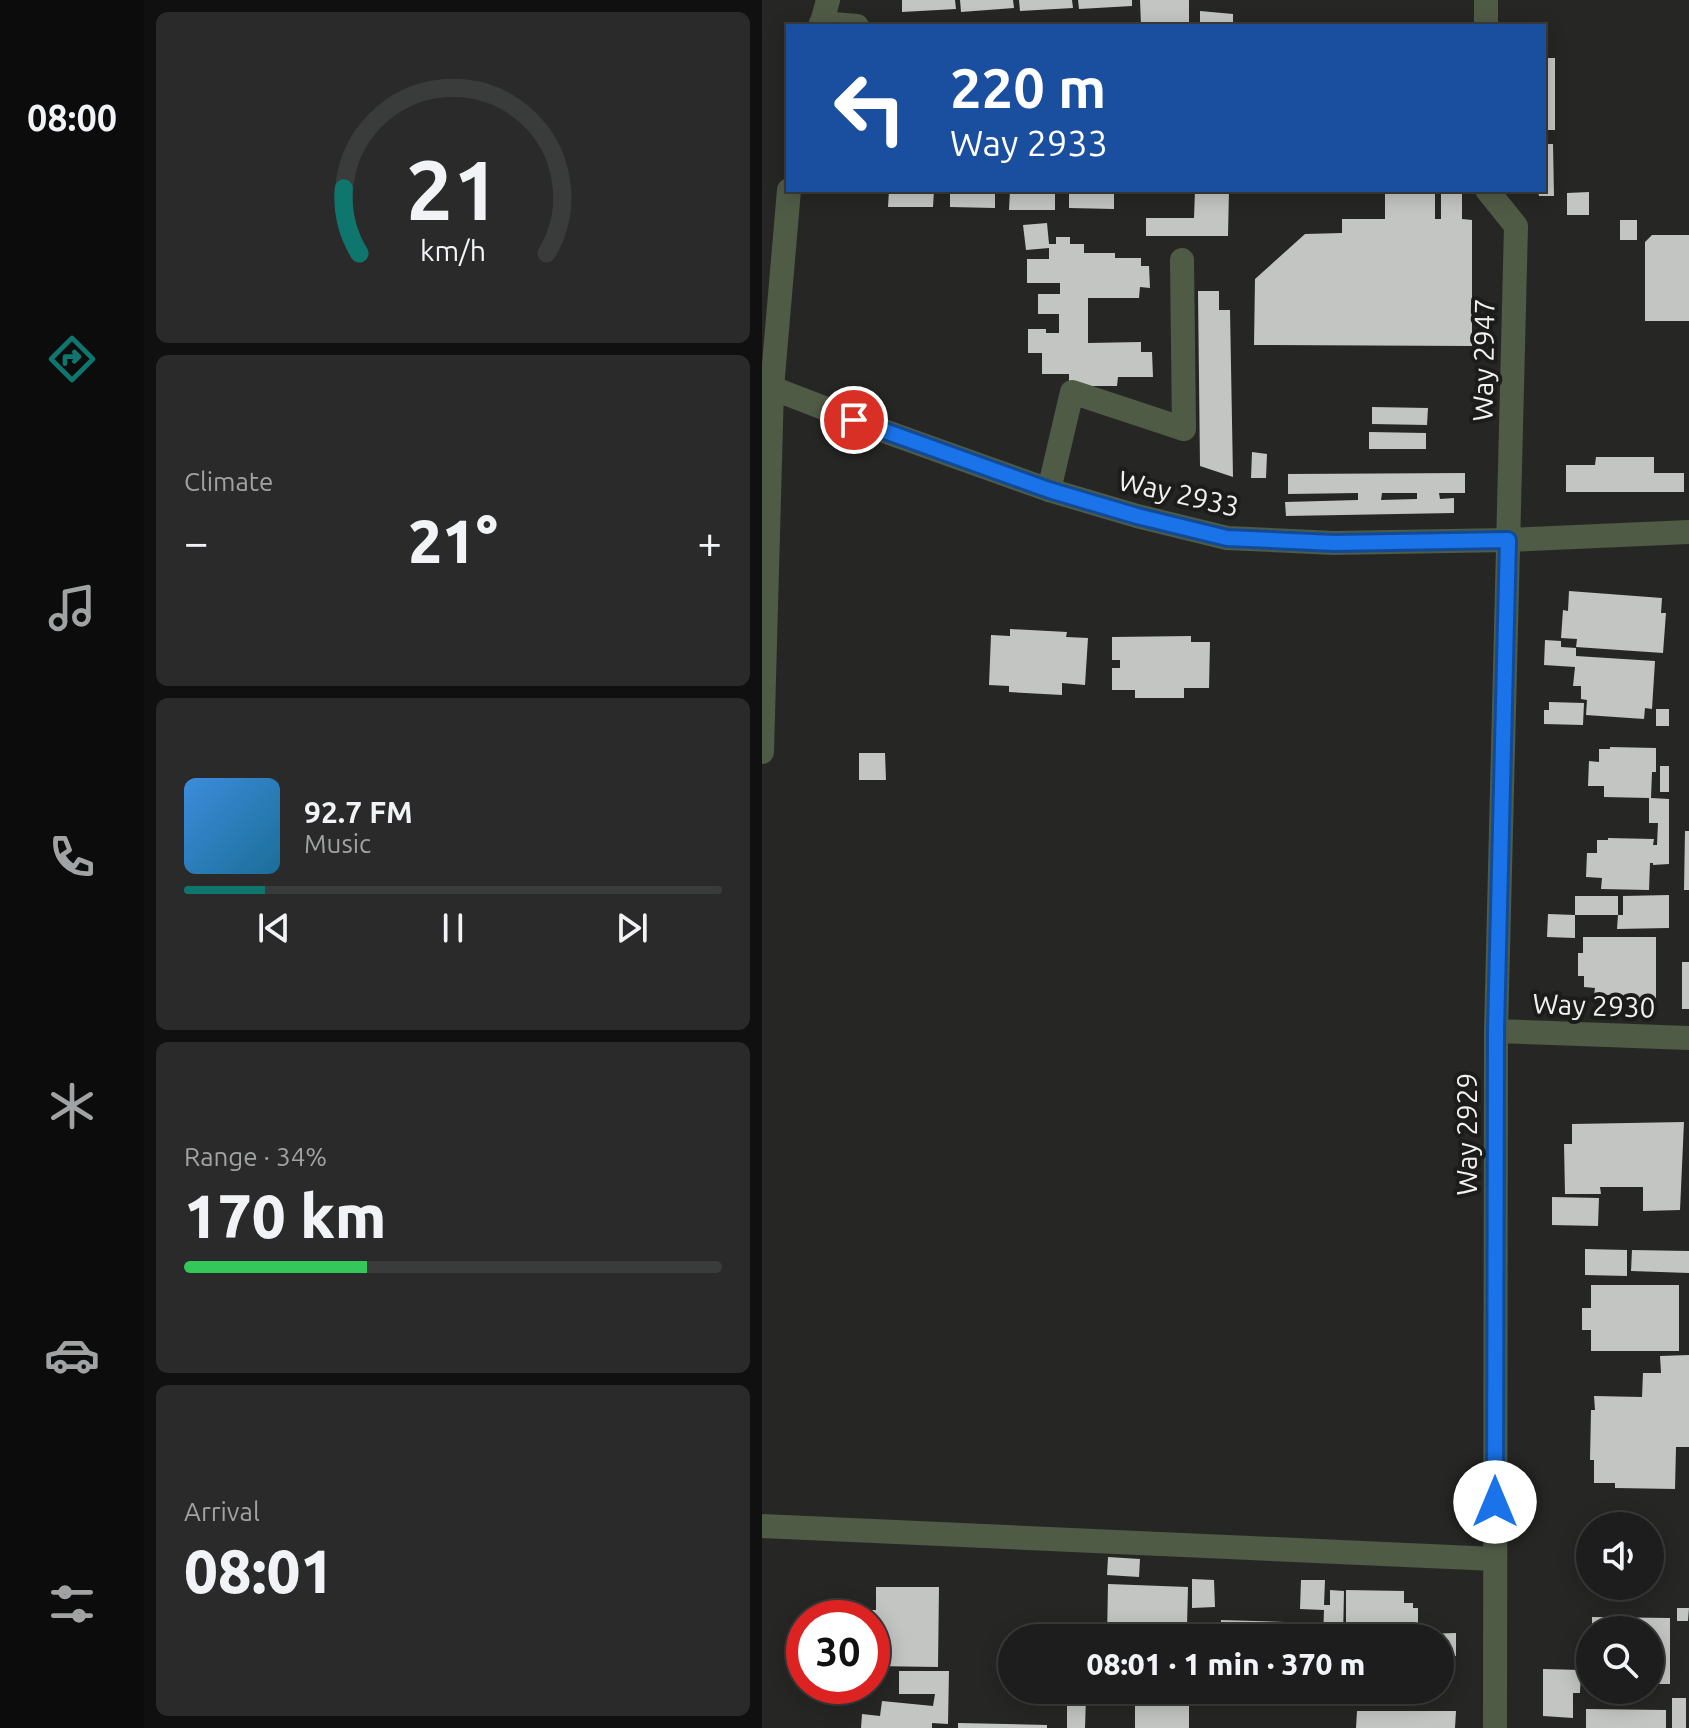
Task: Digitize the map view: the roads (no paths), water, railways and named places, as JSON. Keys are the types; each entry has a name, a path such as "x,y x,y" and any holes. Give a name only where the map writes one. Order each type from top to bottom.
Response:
{"street":[{"path":"1486,0 1486,24"},
{"path":"823,16 850,24"},
{"path":"762,752 772,388 789,192"},
{"name":"Way 2947","path":"1489,192 1516,226 1508,540"},
{"path":"1049,490 1072,392 1184,429 1182,260"},
{"name":"Way 2933","path":"772,388 1049,490 1227,538 1334,543 1689,532"},
{"name":"Way 2929","path":"1495,1728 1496,1031 1508,540"},
{"name":"Way 2930","path":"1496,1031 1689,1038"},
{"path":"762,1526 1495,1559"}]}
